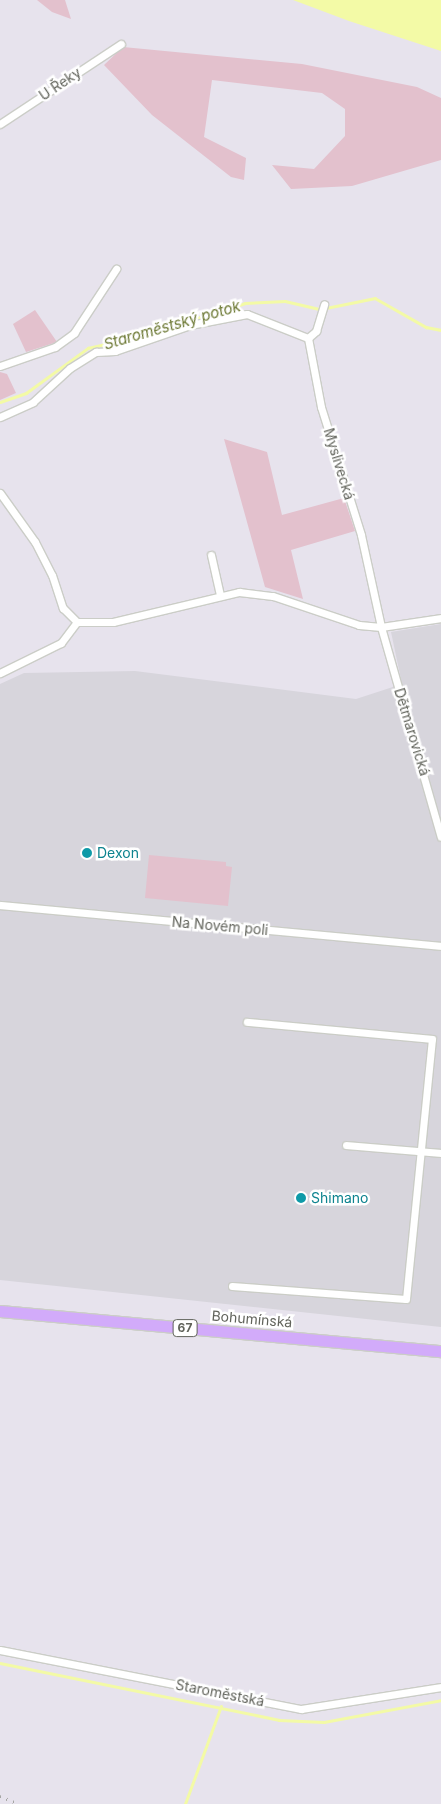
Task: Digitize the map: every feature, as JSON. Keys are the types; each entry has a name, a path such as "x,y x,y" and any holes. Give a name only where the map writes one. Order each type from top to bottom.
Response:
{"main road":[{"name":"Bohumínská","path":"0,1311 441,1350"}],"street":[{"name":"U Řeky","path":"0,124 121,44"},
{"path":"0,366 55,347 74,333 116,269"},
{"path":"0,417 33,402 70,368 96,352 115,351 190,325 247,314 308,338 316,331 323,314 324,304"},
{"name":"Myslivecká","path":"308,338 321,407 361,535 381,627"},
{"path":"0,493 35,542 52,575 63,608 77,622 113,622 239,592 273,596 359,625 381,627 441,618"},
{"path":"211,555 220,595"},
{"path":"0,674 61,643 77,622"},
{"name":"Dětmarovická","path":"381,627 441,837"},
{"name":"Na Novém poli","path":"0,905 441,946"},
{"path":"232,1286 406,1299 432,1039 247,1022"},
{"path":"346,1145 441,1153"},
{"name":"Staroměstská","path":"0,1650 300,1709 441,1687"}],"shaded area":[{"path":"37,0 65,0 71,19 52,12"},
{"path":"293,0 441,0 441,51 349,21"},
{"path":"123,47 302,64 417,87 441,98 441,160 352,186 291,189 272,165 314,169 345,136 345,109 322,93 212,80 204,137 246,158 244,180 231,177 152,115 104,65"},
{"path":"35,310 57,342 26,352 13,324"},
{"path":"0,372 7,374 16,393 0,400"},
{"path":"224,439 267,452 282,515 344,498 355,531 291,550 303,599 265,587"},
{"path":"441,624 441,1327 0,1280 0,684 24,673 135,671 356,699 402,684 391,632"},
{"path":"149,855 226,862 226,866 232,867 228,906 145,898"}],"waterway":[{"name":"Staroměstský potok","path":"0,402 26,393 88,348 140,336 245,303 285,301 321,309 375,298 426,327 441,330"},
{"path":"0,1663 279,1720 324,1722 441,1700"},
{"path":"185,1804 221,1706"}],"railway":[{"path":"0,1796 19,1804"}],"place":[{"name":"Dexon","path":"87,853"},
{"name":"Shimano","path":"301,1198"}]}
